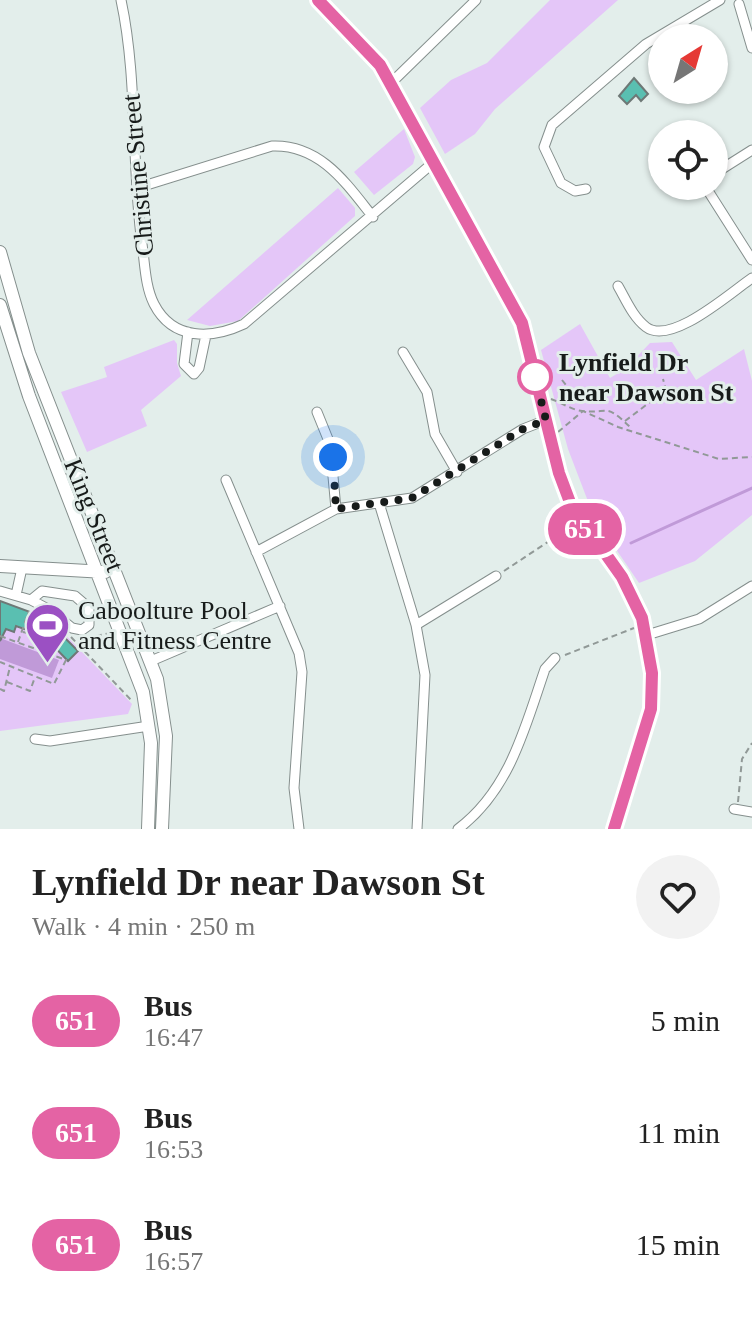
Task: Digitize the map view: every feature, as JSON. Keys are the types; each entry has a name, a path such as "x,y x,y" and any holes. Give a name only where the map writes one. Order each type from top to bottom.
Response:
{"main road":[{"name":"King Street","path":"0,252 29,353 151,661 166,736 162,829"},
{"name":"King Street","path":"0,305 29,396 139,679 149,726 148,829"},
{"path":"0,566 116,572"}],"street":[{"name":"Christine Street","path":"121,0 149,292 155,307 171,323 188,332 223,334 244,324 434,162"},
{"path":"318,0 374,57 391,83 522,323 565,488 580,520 630,591 647,635 651,709 614,829"},
{"path":"391,83 476,0"},
{"path":"586,189 575,191 561,183 544,147 552,125 646,44 722,0 741,2 752,48"},
{"path":"137,188 272,146 290,145 311,153 338,173 373,217"},
{"path":"728,165 752,150"},
{"path":"714,200 752,260"},
{"path":"618,286 637,319 648,329 661,333 678,329 752,278"},
{"path":"188,332 184,364 194,374 199,368 206,335"},
{"path":"403,352 427,392 435,434 457,472"},
{"path":"317,412 333,457 336,509"},
{"path":"256,552 336,509 412,498 523,429 546,420"},
{"path":"226,480 295,637 302,672 294,788 299,829"},
{"path":"379,503 416,625 425,675 417,829"},
{"path":"17,600 22,568"},
{"path":"416,625 496,576"},
{"path":"647,635 699,619 752,586"},
{"path":"0,591 17,600 31,600 50,610 72,628 82,630 89,625 89,608 75,596 42,591 31,600"},
{"path":"151,661 280,606"},
{"path":"458,829 498,786 513,763 545,669 555,658"},
{"path":"35,739 50,741 149,726"},
{"path":"734,809 752,812"}],"path":[{"path":"624,422 666,390 663,379"},
{"path":"562,380 569,389 562,403"},
{"path":"551,399 618,427 631,428 719,459 752,457"},
{"path":"550,437 583,411 601,408 631,428"},
{"path":"496,576 580,520"},
{"path":"17,600 30,610 18,642"},
{"path":"555,658 635,628"},
{"path":"22,632 50,638"},
{"path":"69,635 134,703"},
{"path":"0,636 66,660 58,683 0,662"},
{"path":"0,689 4,691 10,666"},
{"path":"0,675 6,677"},
{"path":"7,682 30,691 36,675"},
{"path":"115,683 128,679"},
{"path":"734,809 740,798 742,759 752,743"}],"shaded area":[{"path":"550,0 618,0 495,109 475,134 445,154 420,108 451,80 487,63"},
{"path":"404,129 415,157 413,164 374,195 354,172"},
{"path":"338,188 355,208 355,216 238,321 210,326 187,320"},
{"path":"580,324 610,378 625,369 650,343 672,342 696,380 744,349 752,381 752,515 695,561 639,583 594,517 568,449 541,350"},
{"path":"174,340 181,376 141,410 147,426 87,452 61,392 107,377 104,367"},
{"name":"Caboolture Pool and Fitness Centre","path":"0,605 56,625 132,704 128,714 0,731"},
{"path":"0,638 59,660 52,678 0,659"}],"building":[{"path":"634,78 648,94 641,101 636,95 627,104 619,96"},
{"path":"0,601 41,616 40,619 50,623 78,651 68,661 44,636 16,626 14,632 6,629 0,641"}],"waterway":[{"path":"631,543 752,488"}],"bus line":[{"name":"651","path":"318,0 380,65 522,323 559,473 571,505 622,577 642,618 652,673 651,709 619,822 614,829"}],"place":[{"name":"Lynfield Dr near Dawson St","path":"535,377"},
{"name":"Caboolture Pool and Fitness Centre","path":"47,664"}],"route":[{"path":"333,457 336,509 412,498 523,429 546,420 534,373 535,377"}]}
